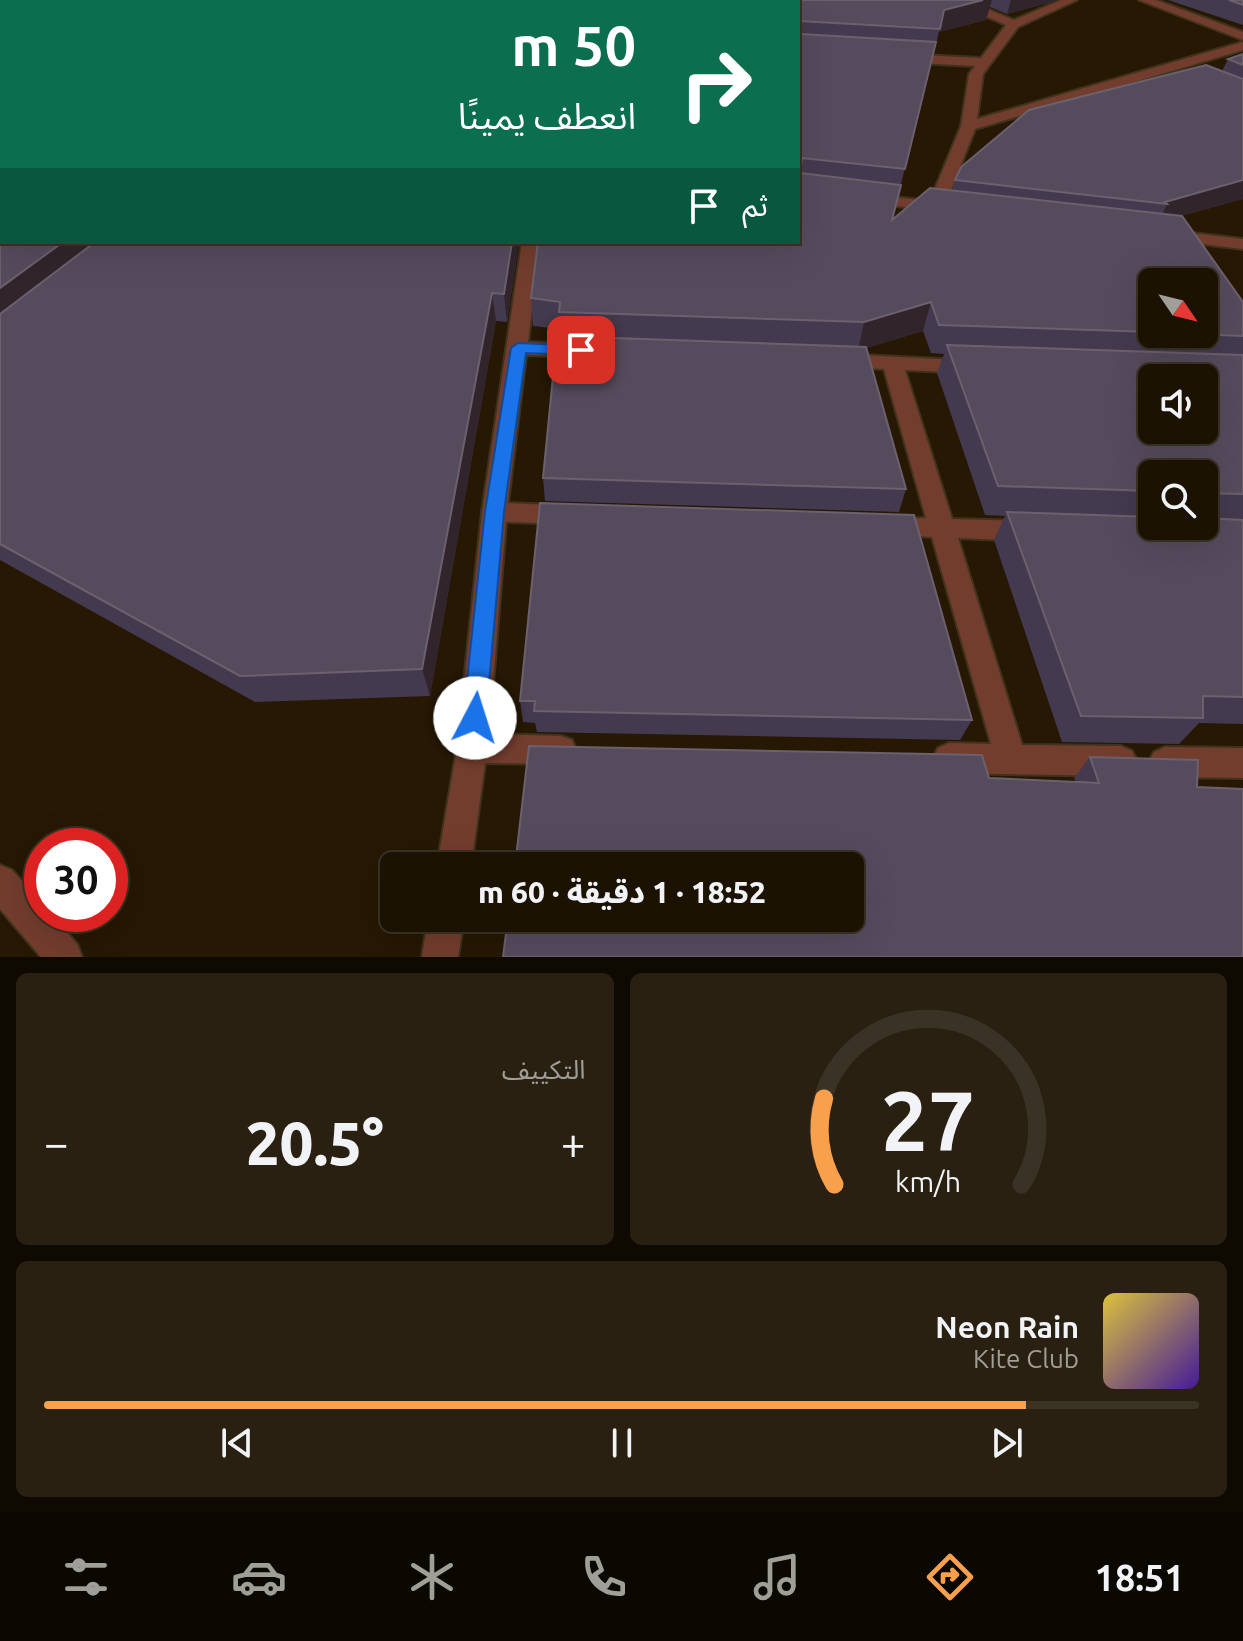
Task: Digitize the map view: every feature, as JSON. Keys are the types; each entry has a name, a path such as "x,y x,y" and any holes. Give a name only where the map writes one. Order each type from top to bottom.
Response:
{"street":[{"path":"954,0 1014,24"},
{"path":"936,206 969,126 976,74 1014,24 1033,13 1071,0"},
{"path":"1145,0 1243,36"},
{"path":"969,126 1243,46"},
{"path":"889,57 984,62"},
{"path":"1173,67 1201,79"},
{"path":"800,192 967,210"},
{"path":"1151,233 1243,244"},
{"path":"1197,239 1212,262"},
{"path":"456,852 472,748 494,512 531,244"},
{"path":"518,348 612,352"},
{"path":"815,360 989,366"},
{"path":"893,364 1011,759"},
{"path":"494,512 590,515"},
{"path":"862,526 1053,531"},
{"path":"472,748 583,750"},
{"path":"916,757 1243,763"},
{"path":"0,882 64,957"},
{"path":"440,957 444,932"}],"building":[{"path":"800,0 983,0 944,10 940,29 800,21"},
{"path":"800,28 801,34 936,42 905,169 802,158 800,173"},
{"path":"1243,54 1243,65 1228,59"},
{"path":"1206,65 1243,79 1243,180 1165,202 1167,204 955,180 961,167 1029,110"},
{"path":"800,173 901,185 892,220 930,188 1182,216 1243,302 1243,336 1218,335 1218,268 1138,268 1138,332 939,325 931,302 864,322 559,312 560,302 531,298 538,244 800,244"},
{"path":"0,244 60,244 0,288"},
{"path":"92,244 512,244 504,294 492,293 422,669 240,676 0,544 0,314"},
{"path":"557,336 866,347 906,489 543,478"},
{"path":"947,345 1243,355 1243,494 1218,493 1218,460 1138,460 1138,491 998,486"},
{"path":"540,503 914,515 972,720 534,711 535,701 520,701"},
{"path":"1007,512 1138,517 1138,540 1218,540 1218,519 1243,520 1243,697 1203,696 1203,718 1081,716"},
{"path":"529,746 982,755 989,778 1099,783 1090,757 1198,760 1197,787 1243,789 1243,957 503,957 506,932 864,932 864,852 517,852"}],"route":[{"path":"475,718 494,512 518,348 581,350"}]}
